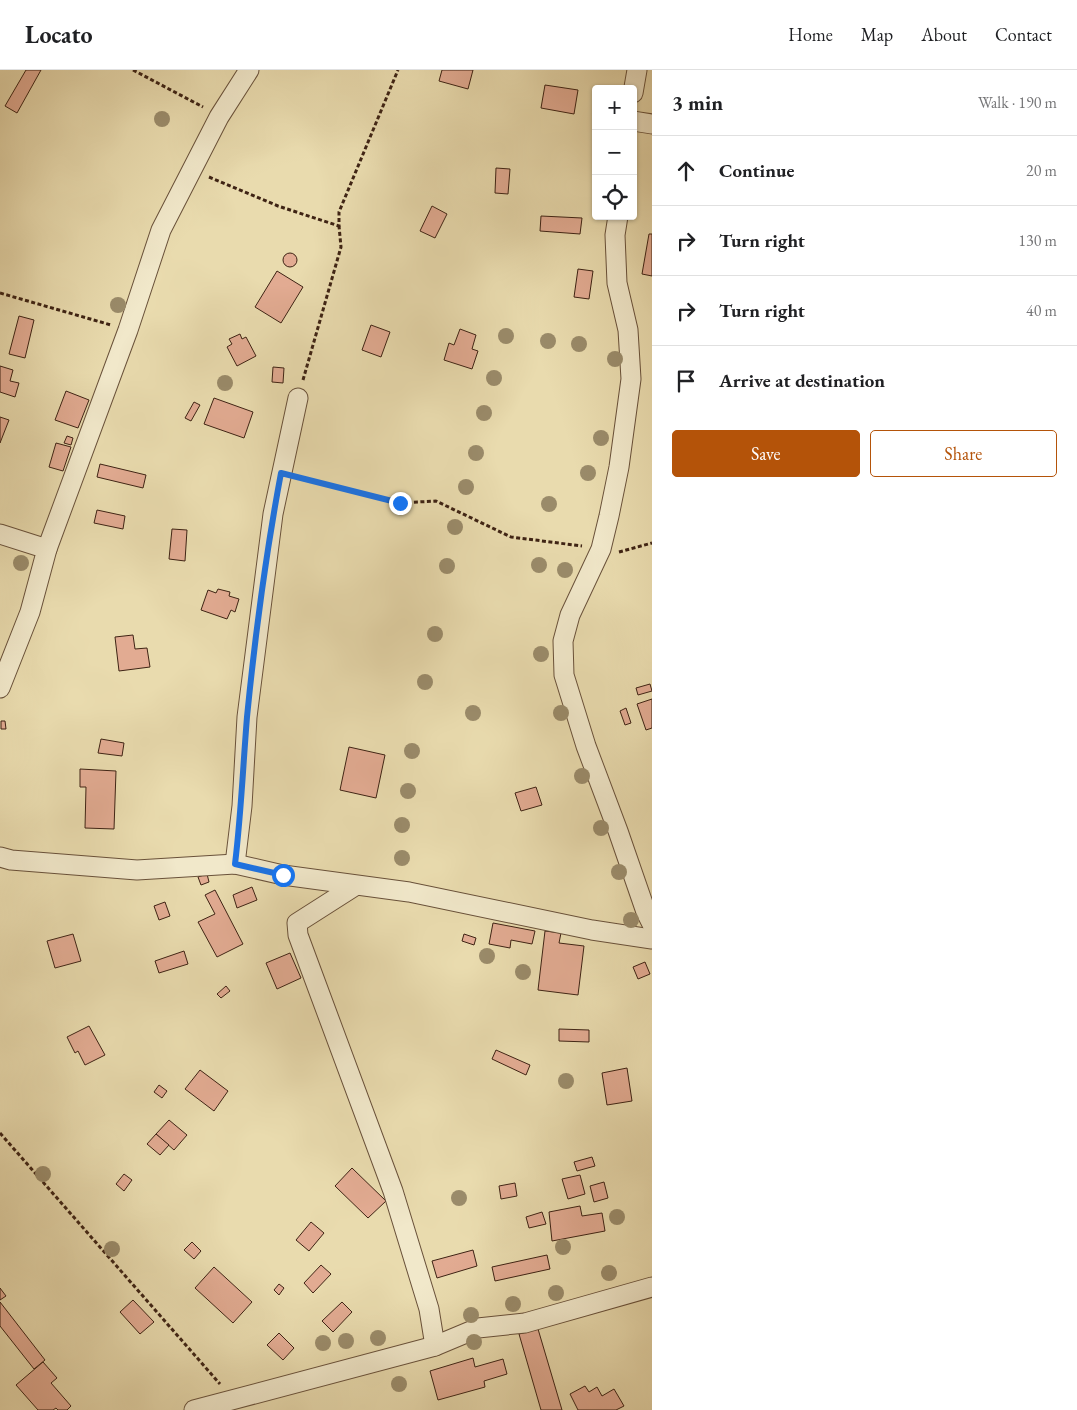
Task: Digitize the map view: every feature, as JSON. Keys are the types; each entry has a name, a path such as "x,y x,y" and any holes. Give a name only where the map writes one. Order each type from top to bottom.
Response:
{"street":[{"path":"0,688 30,612 46,549 128,330 161,230 219,117 249,70"},
{"path":"634,85 637,70"},
{"path":"637,122 652,124"},
{"path":"617,220 615,235 617,283 628,330 632,379 619,467 601,549 570,614 563,641 564,675 586,746 652,924"},
{"path":"235,864 242,806 247,717 272,523 298,398"},
{"path":"0,534 46,549"},
{"path":"0,857 11,860 138,870 235,864 283,875 409,892 592,930 652,939"},
{"path":"355,886 297,923 298,935 392,1191 429,1310 434,1346"},
{"path":"194,1410 434,1346 478,1328 525,1323 652,1287"}],"path":[{"path":"133,70 185,96 219,117"},
{"path":"298,398 341,247 339,212 398,70"},
{"path":"192,170 278,206 339,226"},
{"path":"0,293 128,330"},
{"path":"281,473 400,503 436,501 512,537 601,549 612,554 652,543"},
{"path":"0,1133 234,1400"}],"building":[{"path":"26,70 41,70 17,113 5,106"},
{"path":"442,70 473,70 468,89 439,81"},
{"path":"545,85 578,90 574,114 541,108"},
{"path":"496,168 510,169 508,194 495,193"},
{"path":"432,206 447,214 435,238 420,231"},
{"path":"541,216 582,218 580,234 540,231"},
{"path":"649,234 652,234 652,276 642,274"},
{"path":"287,253 293,253 297,260 293,267 287,267 283,263 283,257"},
{"path":"578,269 593,271 589,299 574,297"},
{"path":"277,271 303,287 281,323 255,307"},
{"path":"19,316 34,320 25,358 9,354"},
{"path":"371,325 390,332 381,357 362,350"},
{"path":"460,329 476,335 472,349 478,351 472,369 444,360 449,343 454,345"},
{"path":"240,334 242,339 246,337 256,356 237,366 227,347 232,344 229,339"},
{"path":"0,366 13,370 10,381 19,383 15,397 0,392"},
{"path":"273,367 284,368 283,383 272,382"},
{"path":"66,391 89,400 78,428 55,420"},
{"path":"214,398 253,412 244,438 204,424"},
{"path":"194,402 200,405 191,421 185,418"},
{"path":"0,417 9,420 0,443"},
{"path":"67,436 73,438 71,445 64,443"},
{"path":"56,443 71,447 63,471 49,467"},
{"path":"100,464 146,475 143,488 97,477"},
{"path":"97,510 125,516 123,529 94,523"},
{"path":"172,529 187,530 185,561 169,559"},
{"path":"218,589 230,592 229,596 239,599 235,612 231,610 227,619 201,610 208,590 216,593"},
{"path":"133,635 135,649 147,648 150,667 119,671 115,637"},
{"path":"650,684 652,691 638,695 636,688"},
{"path":"652,699 652,728 646,730 637,704"},
{"path":"626,708 631,723 625,725 620,711"},
{"path":"1,721 5,721 6,729 1,729"},
{"path":"101,739 124,743 122,756 98,753"},
{"path":"349,747 385,755 376,798 340,790"},
{"path":"80,769 116,771 114,829 85,828 86,787 80,787"},
{"path":"536,787 542,805 521,811 515,793"},
{"path":"207,874 209,882 201,885 198,877"},
{"path":"252,887 257,900 237,908 233,895"},
{"path":"215,890 243,944 217,957 198,922 215,914 205,895"},
{"path":"165,902 170,916 159,920 154,906"},
{"path":"493,923 535,931 532,944 511,940 510,948 489,944"},
{"path":"545,931 561,933 559,943 584,946 578,995 538,990"},
{"path":"73,934 81,961 55,968 47,941"},
{"path":"464,934 476,938 474,945 462,941"},
{"path":"184,951 188,964 159,973 155,961"},
{"path":"290,953 301,978 277,989 266,963"},
{"path":"645,962 650,974 638,979 633,967"},
{"path":"226,986 230,991 221,998 217,994"},
{"path":"89,1026 105,1055 85,1065 78,1051 75,1053 67,1037"},
{"path":"559,1029 589,1030 589,1042 559,1041"},
{"path":"496,1050 530,1065 526,1075 492,1059"},
{"path":"627,1068 632,1101 607,1105 602,1073"},
{"path":"200,1070 228,1091 214,1111 185,1089"},
{"path":"159,1085 167,1091 162,1098 154,1092"},
{"path":"169,1120 187,1135 174,1150 156,1134"},
{"path":"156,1134 169,1145 160,1155 147,1144"},
{"path":"592,1157 595,1166 577,1171 574,1162"},
{"path":"352,1168 386,1201 368,1218 335,1186"},
{"path":"124,1174 132,1180 124,1191 116,1184"},
{"path":"580,1175 585,1194 568,1199 562,1179"},
{"path":"604,1182 608,1198 594,1202 590,1186"},
{"path":"515,1183 517,1196 501,1199 499,1186"},
{"path":"580,1206 582,1216 602,1213 605,1231 552,1241 549,1212"},
{"path":"542,1212 546,1224 529,1228 526,1217"},
{"path":"311,1222 324,1233 309,1251 296,1240"},
{"path":"192,1242 201,1251 194,1259 184,1250"},
{"path":"473,1250 477,1266 437,1278 432,1261"},
{"path":"547,1255 550,1269 495,1281 492,1267"},
{"path":"321,1265 331,1274 313,1293 304,1283"},
{"path":"214,1267 252,1302 233,1323 195,1288"},
{"path":"279,1284 284,1288 279,1295 274,1290"},
{"path":"0,1288 6,1296 0,1300"},
{"path":"133,1300 154,1322 140,1334 120,1312"},
{"path":"0,1302 45,1360 34,1369 0,1326"},
{"path":"342,1302 352,1312 333,1332 322,1321"},
{"path":"538,1329 562,1410 541,1410 519,1334"},
{"path":"279,1333 294,1348 283,1360 267,1345"},
{"path":"473,1358 475,1367 503,1359 507,1374 484,1381 485,1387 438,1400 430,1371"},
{"path":"43,1362 57,1378 51,1383 71,1406 67,1410 58,1410 56,1408 53,1410 38,1410 16,1385"},
{"path":"585,1386 589,1392 597,1387 602,1396 614,1389 624,1406 616,1410 578,1410 570,1394"}],"route":[{"path":"283,875 235,864 242,806 247,717 281,473 400,503"}]}
